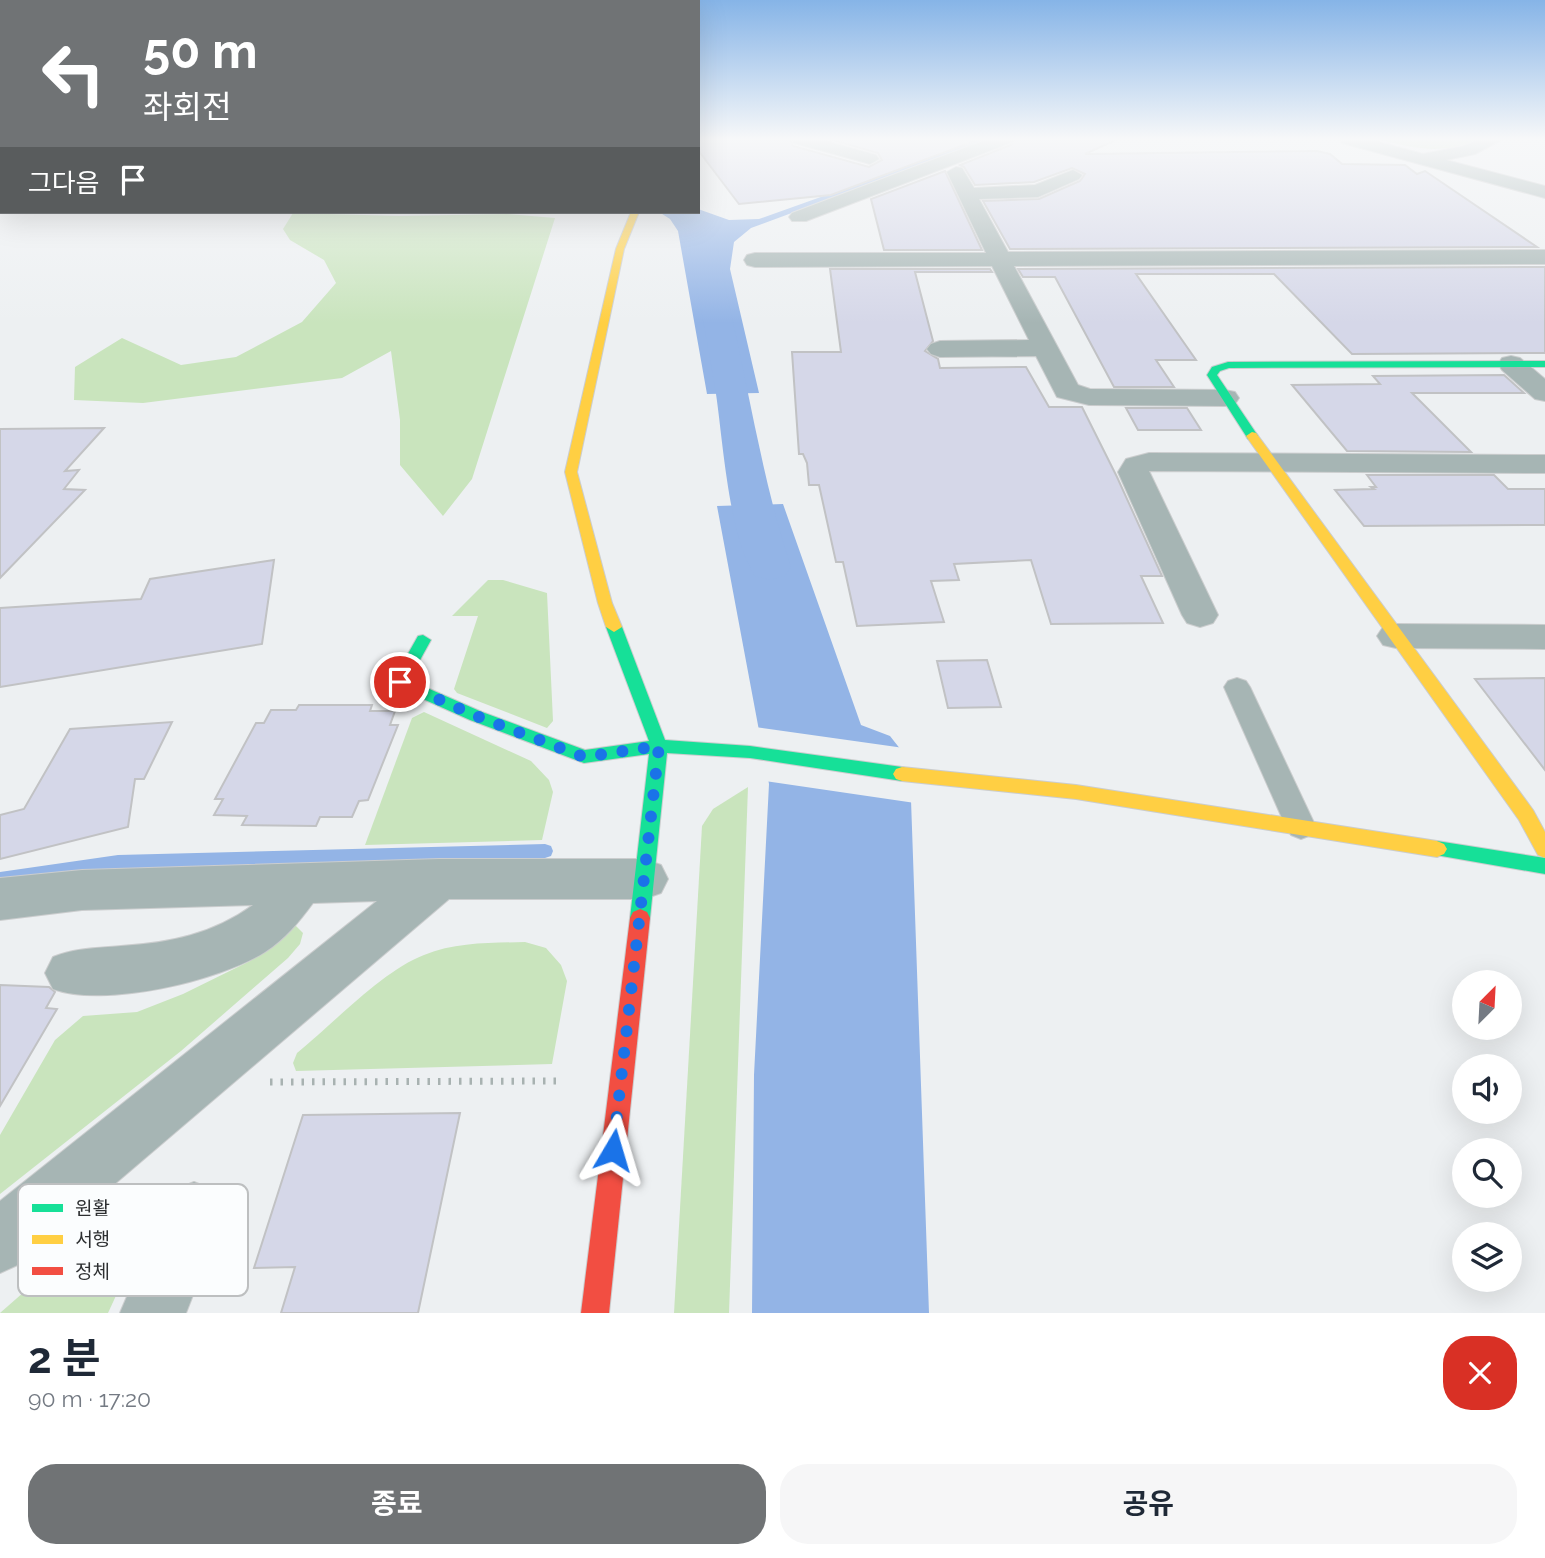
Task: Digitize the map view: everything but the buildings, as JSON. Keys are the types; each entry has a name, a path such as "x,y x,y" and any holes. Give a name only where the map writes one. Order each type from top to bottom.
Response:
{"street":[{"path":"799,217 843,200"},
{"path":"970,200 1067,391 1077,395 1225,398"},
{"path":"594,1313 659,746 605,603 571,472 620,249 634,214"},
{"path":"755,260 1545,257"},
{"path":"940,349 1045,348"},
{"path":"1545,364 1228,365 1216,369 1212,375 1225,398 1525,815 1545,850"},
{"path":"1511,365 1545,393"},
{"path":"1200,615 1133,472 1136,465 1149,462 1545,464"},
{"path":"1396,636 1545,637"},
{"path":"423,640 400,682 476,716 584,757 659,746 750,752 920,777 1076,792 1545,866"},
{"path":"0,899 82,890 439,879 644,879"},
{"path":"69,1184 439,879"},
{"path":"71,973 170,966 241,942 272,919 300,884"},
{"path":"0,1241 18,1226"},
{"path":"152,1313 159,1296"}],"lane":[{"path":"1237,687 1301,827"}],"path":[{"path":"265,1082 557,1081"}],"green space":[{"path":"292,214 507,214 555,218 472,479 443,516 400,465 400,420 391,351 342,378 143,403 74,400 75,367 122,338 181,365 236,357 302,322 336,283 324,260 290,240 283,229"},
{"path":"488,580 503,580 547,593 553,721 547,728 457,693 454,689 478,616 452,616"},
{"path":"424,712 531,761 549,780 553,792 542,840 365,845 412,718"},
{"path":"748,787 729,1313 674,1313 702,826 713,809"},
{"path":"295,925 303,933 300,944 288,958 181,1051 0,1194 0,1135 55,1040 83,1016 137,1012 183,994 250,961 276,942 284,930"},
{"path":"525,942 546,948 561,965 567,981 552,1064 296,1071 293,1063 297,1053 375,985 408,963 448,948"},
{"path":"19,1296 116,1296 108,1313 0,1313"}],"water":[{"path":"811,200 826,200 751,228 734,242 730,269 759,393 707,394 678,231 670,219 662,214 700,214 700,210 729,220 759,219"},
{"path":"783,504 861,725 890,736 901,750 911,800 929,1313 752,1313 754,1075 769,784 717,506"}],"pier":[{"path":"755,727 904,748 915,803 765,781"}],"waterway":[{"path":"684,214 694,221 702,246 732,390 752,509 770,567"},
{"path":"0,879 118,862 545,851"}],"traffic: fast":[{"path":"1252,436 1212,375 1216,369 1228,365 1545,364"},
{"path":"614,627 659,746 640,918"},
{"path":"423,640 400,682 476,716 584,757 659,746 750,752 902,774"},
{"path":"1437,849 1545,866"}],"traffic: slow":[{"path":"614,627 605,603 571,472 620,249 634,214"},
{"path":"1252,436 1526,815 1545,850"},
{"path":"902,774 1076,792 1437,849"}],"traffic: jam":[{"path":"595,1313 640,918"}],"route":[{"path":"400,682 476,716 584,757 659,746 613,1150"}]}
